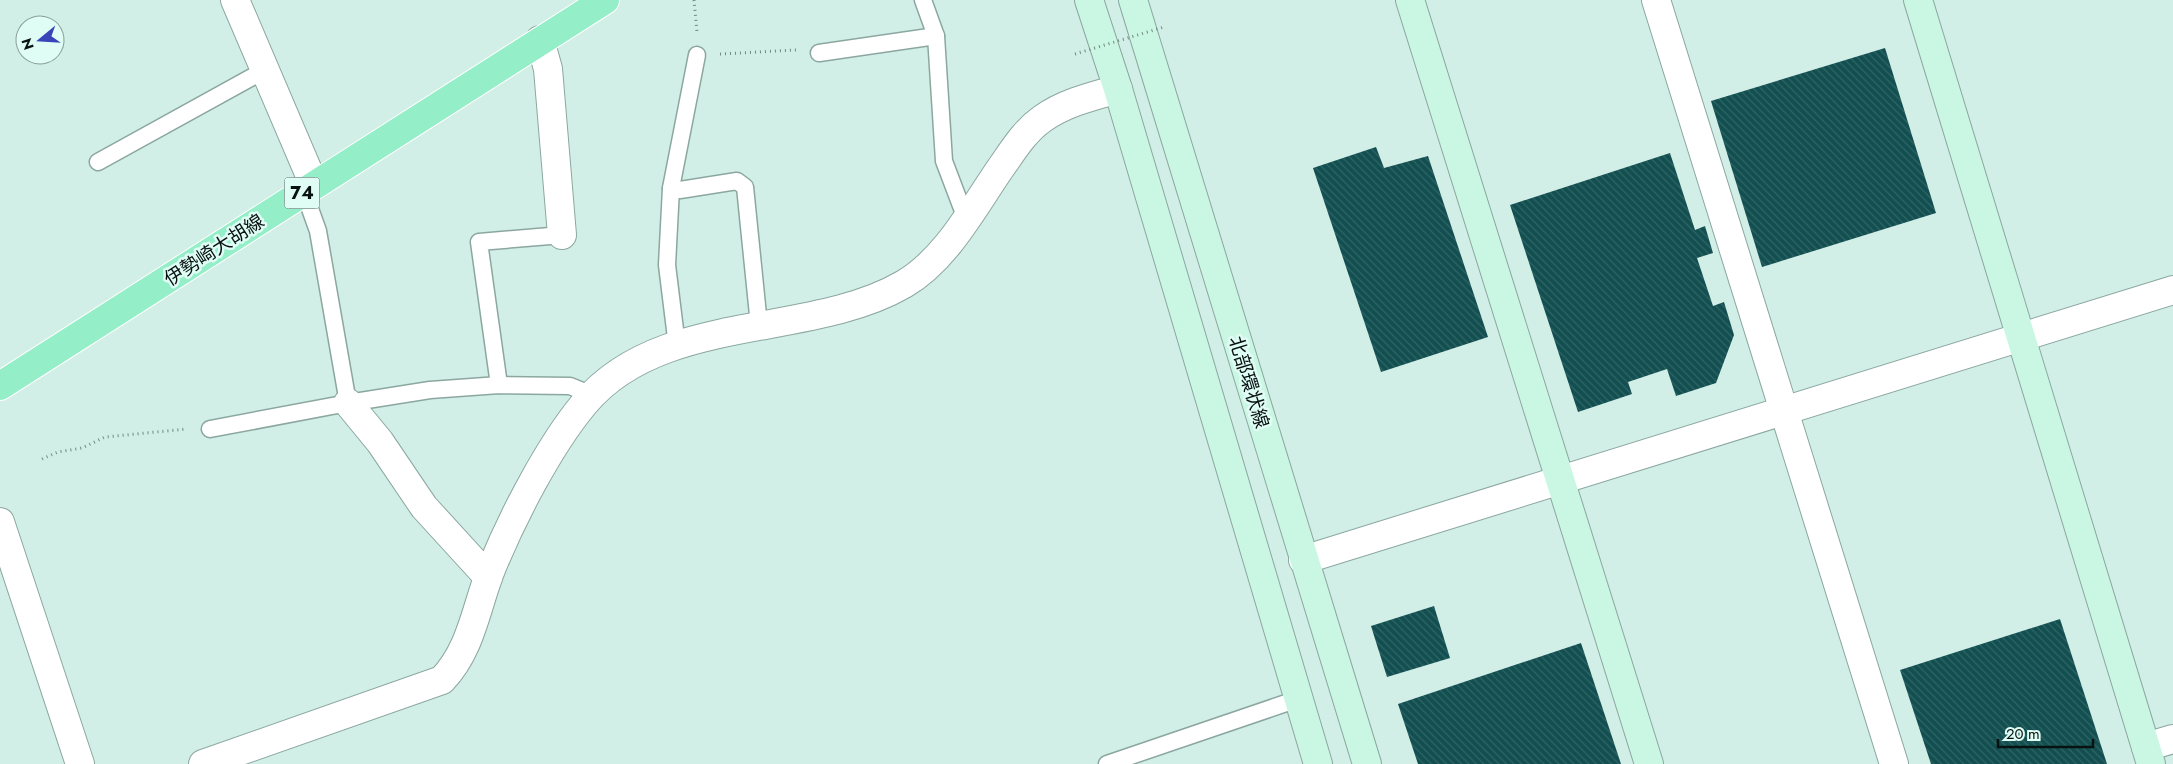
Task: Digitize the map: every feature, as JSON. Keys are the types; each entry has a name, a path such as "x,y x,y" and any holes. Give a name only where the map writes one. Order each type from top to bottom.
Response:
{"main road":[{"name":"伊勢崎大胡線","path":"0,386 605,0"}],"street":[{"path":"235,0 265,70 309,189"},
{"path":"1089,0 1118,89 1318,764"},
{"name":"北部環状線","path":"1133,0 1367,764"},
{"path":"1410,0 1559,482 1649,764"},
{"path":"1656,0 1894,764"},
{"path":"1918,0 2019,338 2149,755 2173,739"},
{"path":"540,40 548,69 562,235"},
{"path":"203,764 442,680 462,655 488,578 516,516 565,430 592,396 622,371 644,359 677,346 713,334 843,309 887,293 906,282 926,268 966,219 1010,154 1034,125 1060,109 1118,89"},
{"path":"1303,560 2173,290"},
{"path":"348,403 380,442 424,507 488,578"},
{"path":"0,522 80,764"}],"lane":[{"path":"923,0 936,36 944,161 966,219"},
{"path":"819,53 936,36"},
{"path":"677,346 667,265 671,188 697,55"},
{"path":"98,162 265,70"},
{"path":"671,188 680,190 736,181 745,187 759,325"},
{"path":"309,189 348,403"},
{"path":"499,385 479,242 562,235"},
{"path":"210,429 348,403 430,390 499,385 570,386 592,396"},
{"path":"1107,764 1298,699"}],"path":[{"path":"694,0 697,55 796,50 819,53"},
{"path":"1075,54 1164,27"},
{"path":"42,460 58,452 82,448 105,437 189,428 210,429"}],"building":[{"path":"1885,48 1936,213 1762,267 1711,101"},
{"path":"1376,147 1384,168 1428,156 1488,337 1381,372 1313,168"},
{"path":"1670,153 1695,230 1705,226 1713,253 1697,258 1713,306 1724,302 1734,335 1716,383 1676,396 1667,369 1628,382 1632,394 1578,412 1510,205"},
{"path":"1434,606 1450,658 1387,677 1371,626"},
{"path":"2060,619 2107,764 1931,764 1900,670"},
{"path":"1581,643 1621,764 1418,764 1398,704"}]}
